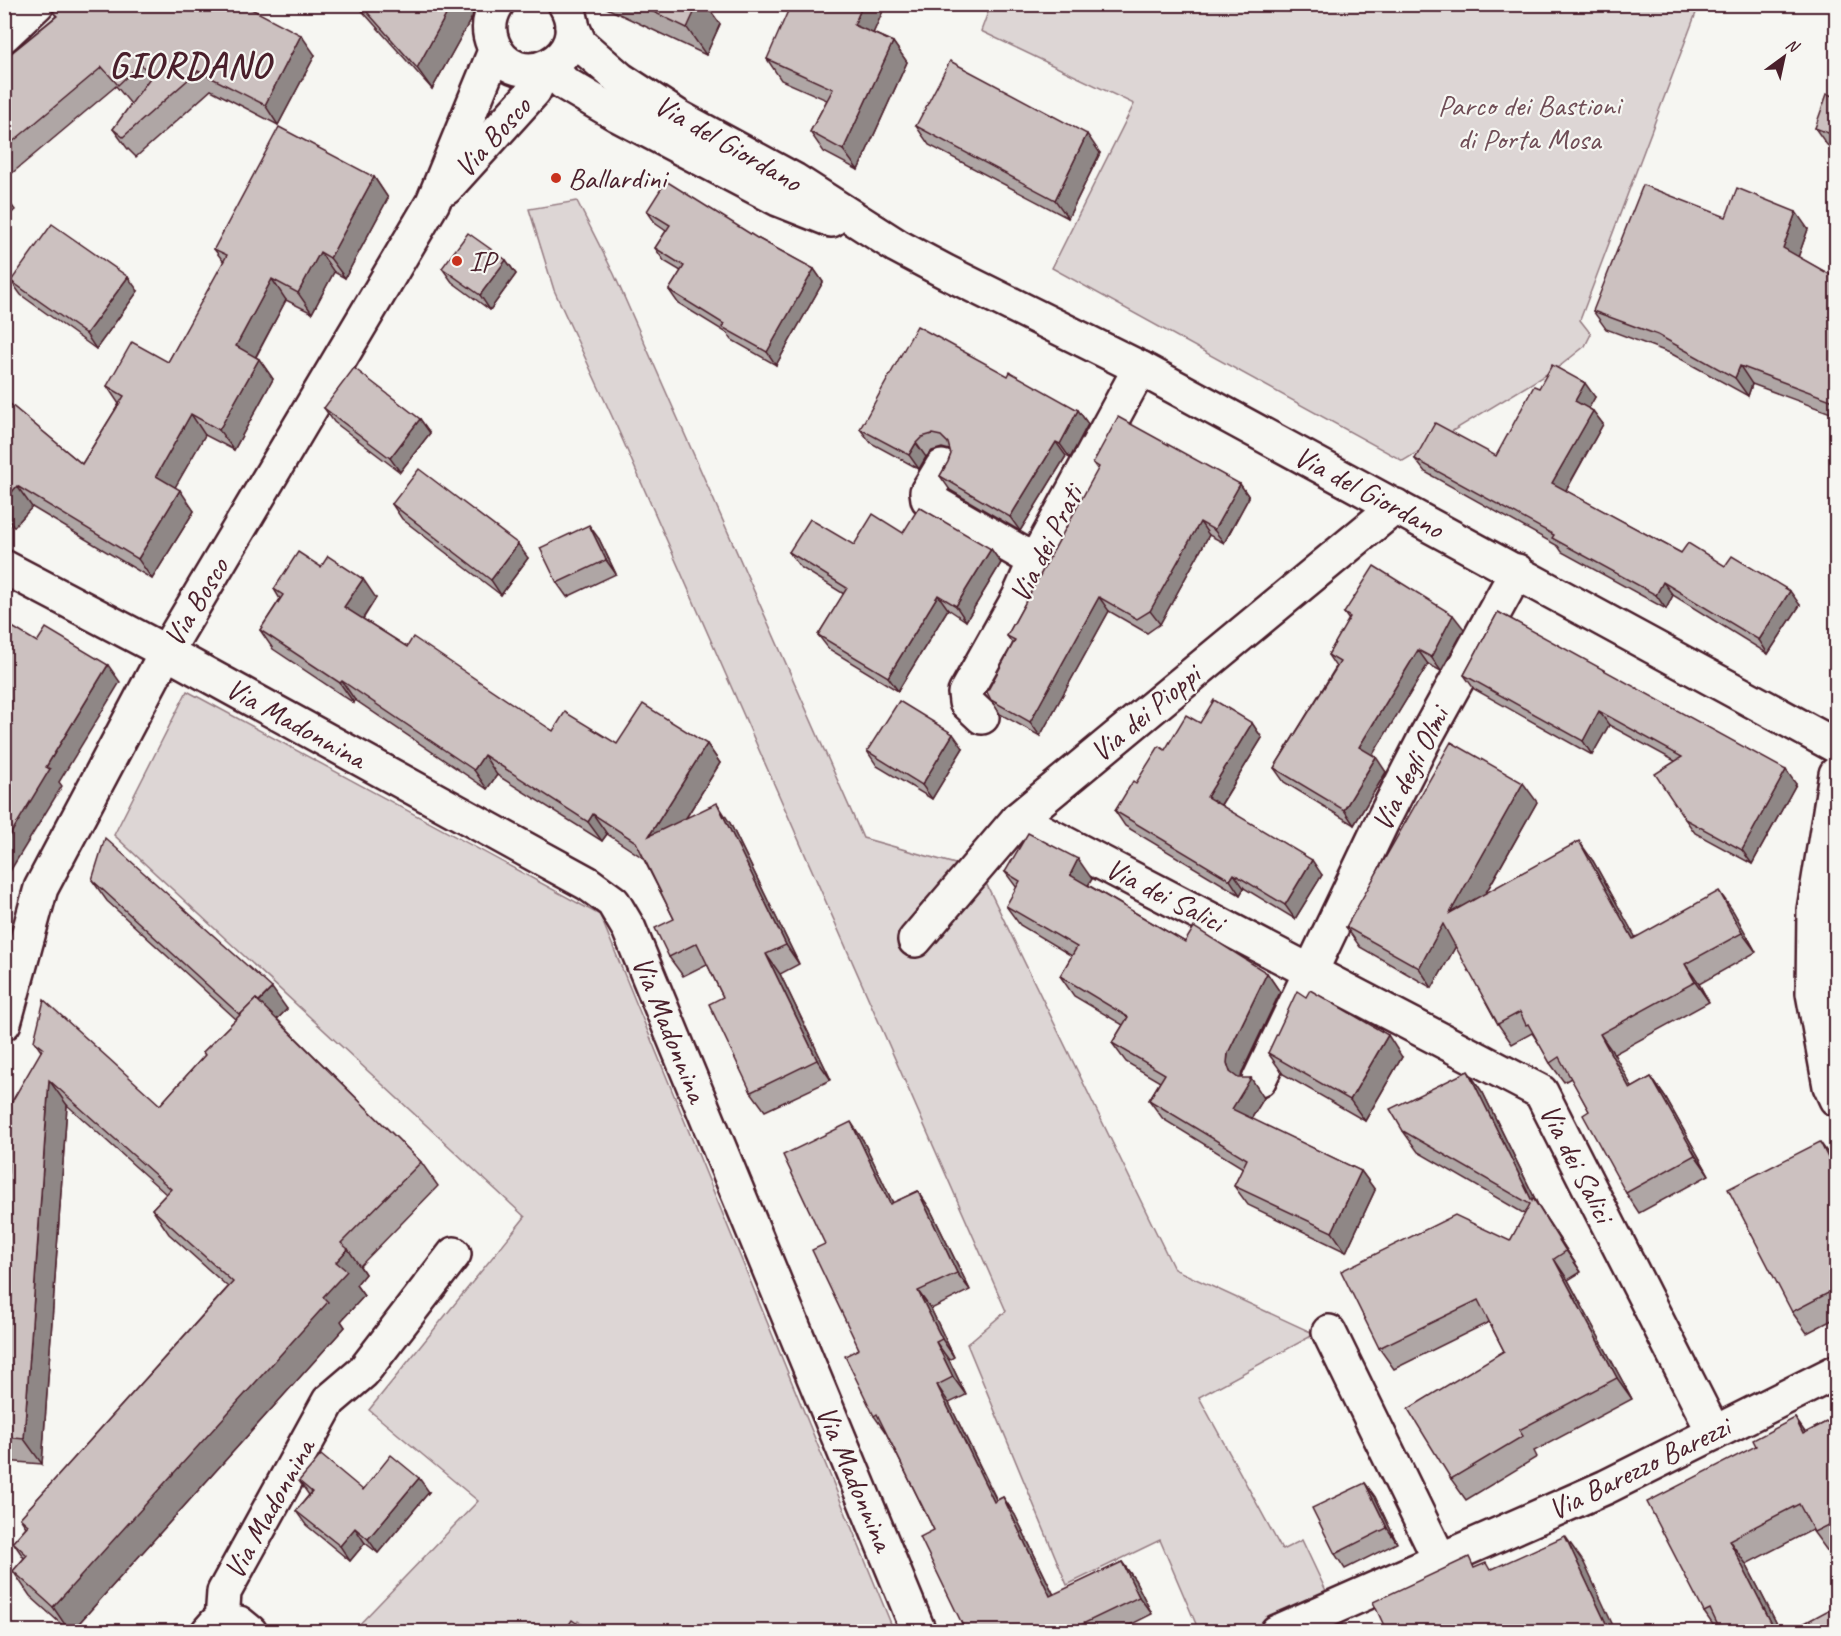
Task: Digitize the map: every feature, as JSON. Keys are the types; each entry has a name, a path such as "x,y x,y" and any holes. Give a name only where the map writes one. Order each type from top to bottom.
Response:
{"street":[{"path":"495,5 489,29 495,51 517,68 531,70 547,67"},
{"name":"Via del Giordano","path":"568,15 569,46 557,61 547,67 564,82 618,115 778,199 897,246"},
{"name":"Via del Giordano","path":"568,15 580,44 620,79 680,118 794,180 897,246 1140,368 1836,746"},
{"name":"Via Bosco","path":"4,1023 41,888 166,652 433,202 495,51"},
{"name":"Via Bosco","path":"433,202 534,91 547,67"},
{"name":"Via dei Prati","path":"982,717 966,702 965,693 1019,597 1035,561 1140,368"},
{"path":"942,467 927,492 928,499 1035,561"},
{"name":"Via dei Pioppi","path":"915,940 1018,819 1396,507"},
{"name":"Via Madonnina","path":"4,567 166,652 587,883 613,902 629,929 919,1632"},
{"name":"Via degli Olmi","path":"1312,972 1425,738 1517,572"},
{"path":"1836,774 1814,910 1813,993 1830,1086 1836,1100"},
{"name":"Via dei Salici","path":"1018,819 1541,1092 1714,1433"},
{"path":"1259,1080 1312,972"},
{"name":"Via Madonnina","path":"227,1628 224,1592 329,1401 363,1372 454,1254"},
{"path":"1329,1332 1440,1560"},
{"name":"Via Barezzo Barezzi","path":"1277,1632 1606,1487 1836,1372"}],"green space":[{"name":"Parco dei Bastioni di Porta Mosa","path":"991,4 1699,5 1580,320 1591,334 1585,346 1560,366 1403,461 1052,268 1134,104 981,31"},
{"path":"577,201 614,274 863,838 980,871 1174,1269 1315,1334 1199,1397 1282,1550 1302,1540 1345,1631 1199,1631 1160,1540 1067,1585 967,1344 1006,1311 616,425 554,290 529,209"},
{"path":"187,691 600,915 894,1631 593,1632 578,1621 570,1632 353,1631 478,1501 369,1410 525,1217 114,835"}],"building":[{"path":"62,4 123,4 125,6 127,4 242,4 301,35 265,105 198,71 123,137 113,129 152,75 140,64 118,85 102,67 4,149 4,59 57,16 53,12"},
{"path":"360,4 452,4 417,68"},
{"path":"637,4 698,4 687,28"},
{"path":"791,4 863,4 854,25 893,42 843,150 810,132 833,89 767,59"},
{"path":"950,61 1087,134 1055,200 916,126"},
{"path":"1827,94 1836,97 1836,136 1815,128"},
{"path":"279,127 374,177 330,258 320,252 298,293 272,279 236,346 259,359 219,430 191,414 156,476 180,490 138,559 17,486 4,501 4,399 82,464 124,396 107,386 132,342 168,362 227,255 214,249"},
{"path":"666,181 757,238 814,269 767,352 722,327 724,324 669,290 684,266 655,248 670,225 647,211"},
{"path":"1643,185 1726,217 1737,188 1796,212 1783,248 1836,278 1836,402 1740,366 1735,378 1658,335 1593,311"},
{"path":"52,224 128,277 86,334 11,281"},
{"path":"468,233 506,260 480,295 442,268"},
{"path":"917,326 1008,376 1010,372 1078,410 1060,444 1056,442 1010,517 940,476 951,454 948,443 941,436 932,434 922,437 909,455 860,429"},
{"path":"1552,365 1585,383 1575,401 1593,411 1552,483 1681,553 1688,543 1725,566 1732,556 1790,591 1759,640 1663,582 1656,595 1552,538 1554,535 1415,459 1435,423 1496,456 1534,386 1539,388"},
{"path":"354,368 420,419 390,458 324,408"},
{"path":"1118,417 1240,484 1214,530 1200,522 1150,611 1137,619 1099,597 1030,722 991,700 987,692 1015,640 1007,636 1099,467 1093,463"},
{"path":"419,469 518,544 491,580 392,504"},
{"path":"919,507 991,549 956,606 938,595 888,677 818,635 847,588 789,552 810,519 854,545 873,514 903,533"},
{"path":"589,525 606,560 557,583 540,548"},
{"path":"298,552 321,567 328,556 363,579 344,607 407,647 413,637 553,731 565,712 617,744 643,704 707,744 649,836 717,803 786,945 766,954 817,1060 751,1092 709,1004 723,997 697,943 669,957 655,928 674,919 636,842 593,814 588,822 484,755 474,770 342,681 340,683 260,630 283,595 274,589"},
{"path":"1374,566 1453,615 1431,657 1418,650 1359,747 1376,757 1344,810 1274,768 1340,662 1328,655 1350,617 1344,613"},
{"path":"1498,612 1786,770 1742,850 1685,819 1655,774 1682,757 1599,711 1583,741 1464,675"},
{"path":"4,622 37,642 46,628 108,665 46,767 50,769 4,845"},
{"path":"1214,700 1252,723 1207,797 1312,860 1285,905 1234,874 1230,880 1115,811 1133,781 1136,783 1159,746 1165,750 1186,715 1200,723"},
{"path":"899,701 953,734 922,785 867,751"},
{"path":"1451,742 1523,783 1450,913 1579,841 1633,939 1719,891 1742,933 1685,964 1695,982 1600,1034 1630,1089 1651,1077 1695,1155 1626,1193 1583,1115 1589,1111 1559,1057 1550,1063 1520,1012 1498,1024 1443,924 1419,968 1346,927"},
{"path":"1028,833 1078,859 1070,875 1185,942 1194,927 1267,973 1228,1053 1227,1063 1230,1072 1238,1078 1251,1078 1232,1109 1361,1171 1332,1232 1234,1186 1247,1159 1149,1100 1165,1074 1112,1043 1128,1017 1060,976 1077,947 1006,906 1020,881 1005,872"},
{"path":"105,838 272,988 259,1001 256,999 240,1015 92,880"},
{"path":"1310,990 1388,1035 1350,1100 1268,1053 1297,991 1306,997"},
{"path":"256,999 421,1162 341,1243 348,1249 336,1262 347,1271 323,1297 328,1302 53,1607 13,1571 27,1555 13,1542 28,1525 20,1518 233,1282 152,1209 171,1189 49,1080 24,1439 4,1437 4,1253 11,1103 43,1048 34,1041 44,1000 160,1105 205,1055 203,1052"},
{"path":"1468,1071 1532,1201 1533,1198 1566,1251 1554,1259 1617,1378 1519,1430 1523,1436 1451,1479 1408,1409 1504,1351 1478,1300 1379,1348 1341,1271 1455,1215 1510,1241 1530,1204 1403,1131 1390,1109"},
{"path":"851,1122 890,1204 918,1191 957,1273 918,1291 942,1339 936,1342 953,1377 937,1385 994,1502 1003,1497 1050,1596 1122,1562 1139,1597 1066,1632 966,1632 920,1537 934,1530 877,1414 874,1416 845,1356 859,1349 812,1250 825,1244 783,1155"},
{"path":"1820,1142 1836,1174 1836,1289 1792,1312 1728,1189"},
{"path":"1836,1417 1836,1521 1814,1532 1799,1504 1729,1540 1776,1632 1721,1632 1710,1609 1704,1612 1647,1502 1756,1446 1753,1440 1795,1418 1803,1434"},
{"path":"321,1455 363,1490 391,1455 419,1478 368,1539 355,1528 340,1546 296,1511 312,1492 299,1481"},
{"path":"1365,1483 1387,1528 1335,1554 1312,1508"},
{"path":"1565,1536 1610,1632 1387,1632 1373,1602 1469,1557 1474,1568 1486,1563 1490,1570"},
{"path":"1836,1606 1836,1632 1788,1632"},
{"path":"572,1620 589,1632 564,1632"}],"place":[{"name":"Ballardini","path":"556,178"},
{"name":"IP","path":"457,261"}],"district":[{"name":"GIORDANO","path":"190,64"}]}
